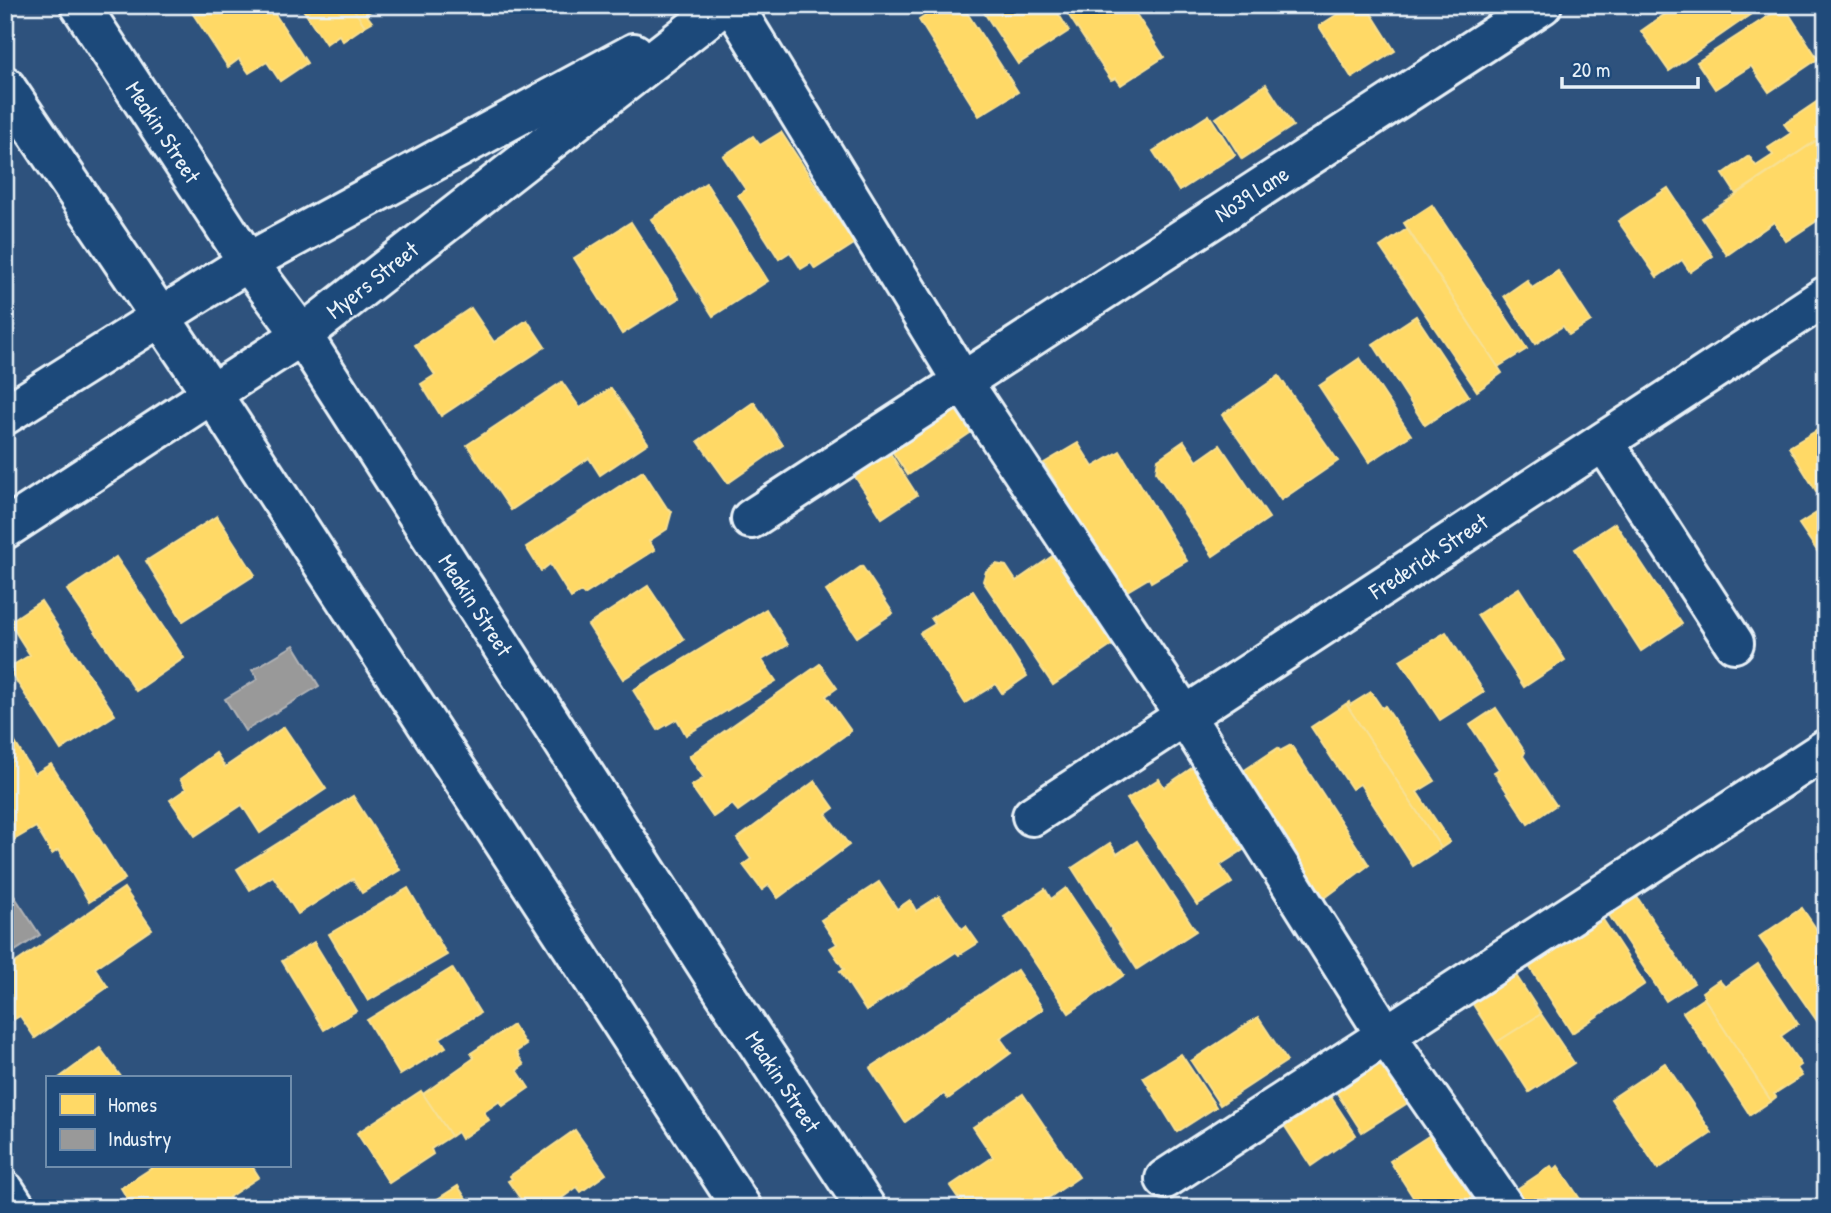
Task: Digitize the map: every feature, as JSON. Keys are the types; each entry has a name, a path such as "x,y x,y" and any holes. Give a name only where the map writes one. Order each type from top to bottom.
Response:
{"street":[{"name":"Meakin Street","path":"80,5 248,262 302,335 866,1208"},
{"name":"Myers Street","path":"5,415 248,262 722,5"},
{"name":"Myers Street","path":"5,529 302,335 722,5"},
{"path":"733,5 962,382 1185,716 1387,1037 1505,1208"},
{"name":"No39 Lane","path":"751,519 1542,5"},
{"path":"5,86 212,394 741,1208"},
{"name":"Frederick Street","path":"1032,817 1826,296"},
{"path":"1604,442 1734,643"},
{"path":"1165,1179 1826,749"},
{"path":"5,1191 16,1208"}],"building: Homes":[{"path":"199,5 269,5 307,63 280,81 267,62 249,73 239,59 228,67 191,11"},
{"path":"300,5 351,5 365,26 343,41 339,35 326,44"},
{"path":"351,5 381,5 366,14 372,22 365,26"},
{"path":"942,5 962,5 1018,92 979,116 919,20"},
{"path":"979,5 1053,5 1069,31 1018,64"},
{"path":"1062,5 1130,5 1164,57 1121,85 1116,78 1111,80"},
{"path":"1352,5 1366,5 1395,51 1352,78 1319,26"},
{"path":"1678,5 1764,5 1669,71 1641,31"},
{"path":"1784,6 1818,59 1769,92 1751,66 1715,89 1697,62"},
{"path":"1266,84 1293,126 1242,159 1216,118"},
{"path":"1821,99 1826,107 1826,134 1736,194 1723,174 1749,156 1756,166 1773,155 1768,148 1791,133 1784,124"},
{"path":"1209,115 1235,155 1179,191 1153,151"},
{"path":"781,132 854,244 815,269 811,263 801,269 790,252 779,259 738,195 746,190 723,156 753,136 760,145"},
{"path":"1826,134 1826,215 1786,241 1774,222 1727,255 1702,218"},
{"path":"706,183 768,281 713,316 651,219"},
{"path":"1668,188 1713,256 1690,272 1682,260 1657,277 1618,221"},
{"path":"5,194 13,207 5,212"},
{"path":"1432,205 1527,349 1498,367 1404,223"},
{"path":"631,222 679,298 622,334 574,258"},
{"path":"1407,229 1502,373 1477,391 1380,247"},
{"path":"1558,271 1591,321 1569,335 1563,326 1535,344 1504,296 1527,280 1532,288"},
{"path":"471,308 494,342 527,320 545,347 441,416 421,384 435,375 415,345"},
{"path":"1416,316 1469,396 1425,425 1373,344"},
{"path":"1360,358 1411,435 1369,462 1319,386"},
{"path":"1279,376 1338,461 1281,500 1222,415"},
{"path":"562,382 580,408 611,388 648,443 600,475 589,458 511,510 467,445"},
{"path":"952,393 976,429 908,475 884,439"},
{"path":"754,402 783,445 728,483 698,441"},
{"path":"1826,425 1826,485 1816,491 1789,447"},
{"path":"1184,441 1197,461 1220,445 1269,518 1213,556 1156,472 1158,459"},
{"path":"883,442 917,495 882,518 848,466"},
{"path":"1078,443 1093,467 1120,451 1187,561 1151,582 1149,578 1124,593 1044,463"},
{"path":"643,471 667,508 672,511 667,529 649,541 655,550 584,595 581,592 571,598 550,564 541,571 526,547"},
{"path":"1826,507 1826,564 1799,524"},
{"path":"217,516 255,575 183,621 146,561"},
{"path":"1615,523 1682,624 1641,651 1575,549"},
{"path":"1057,553 1117,642 1053,685 983,581 986,571 996,564 1006,566 1016,581"},
{"path":"116,557 184,658 136,691 67,590"},
{"path":"862,566 893,613 857,637 826,591"},
{"path":"648,586 684,640 623,679 588,625"},
{"path":"1519,588 1565,660 1524,687 1477,615"},
{"path":"973,591 1027,676 1002,693 996,684 965,703 920,633 935,624 931,618"},
{"path":"41,601 115,715 61,750 8,668 30,655 9,622"},
{"path":"766,609 788,645 762,660 776,681 686,735 677,719 658,730 633,690"},
{"path":"1446,632 1484,692 1440,720 1400,660"},
{"path":"820,664 837,688 826,696 851,731 738,811 732,804 713,817 691,786 704,778 689,756"},
{"path":"1371,692 1382,708 1385,706 1435,781 1417,792 1450,842 1441,848 1346,704 1349,702 1350,705"},
{"path":"1346,704 1441,848 1413,866 1360,784 1352,789 1311,727"},
{"path":"1496,708 1525,752 1523,756 1556,805 1528,824 1494,772 1499,769 1470,725"},
{"path":"5,726 34,774 51,764 125,879 89,902 58,850 52,854 36,827 5,845"},
{"path":"284,727 326,789 260,833 242,805 195,836 170,800 186,789 180,779 216,753 225,767"},
{"path":"1291,745 1369,865 1322,900 1240,773 1278,748 1280,751"},
{"path":"1195,766 1248,847 1220,865 1232,883 1197,905 1127,799 1159,779 1164,787"},
{"path":"815,781 834,808 826,814 849,845 778,898 769,885 762,890 743,865 751,859 737,839"},
{"path":"353,796 400,870 362,893 353,879 298,914 273,876 250,890 237,869"},
{"path":"1137,841 1196,931 1137,969 1072,868 1110,843 1117,854"},
{"path":"879,882 897,909 910,900 916,911 939,896 962,929 966,926 978,943 959,955 956,952 866,1011 840,971 844,969 830,948 837,944 821,920"},
{"path":"124,888 152,929 95,968 108,987 35,1038 20,1016 13,1020 5,1008 5,970"},
{"path":"408,888 447,955 368,1001 329,934"},
{"path":"1066,888 1124,975 1069,1013 1004,917 1045,889 1051,899"},
{"path":"1633,891 1694,983 1666,1001 1605,909"},
{"path":"1802,908 1826,943 1826,1034 1759,937"},
{"path":"1602,918 1645,984 1572,1033 1529,966"},
{"path":"314,942 356,1011 324,1030 282,961"},
{"path":"1758,964 1798,1024 1781,1036 1801,1065 1797,1068 1802,1076 1774,1094 1776,1097 1771,1101 1702,992 1719,980 1725,987"},
{"path":"1510,966 1541,1014 1497,1042 1467,995"},
{"path":"452,968 480,1013 440,1038 446,1047 400,1075 367,1020"},
{"path":"1017,970 1043,1009 1000,1038 1011,1053 948,1099 944,1094 905,1122 870,1068"},
{"path":"1704,998 1771,1101 1750,1115 1683,1012"},
{"path":"1541,1014 1574,1063 1529,1092 1497,1042"},
{"path":"1258,1017 1287,1061 1220,1105 1191,1061"},
{"path":"513,1025 526,1045 516,1052 524,1065 517,1070 529,1088 503,1106 500,1101 484,1112 489,1120 461,1139 457,1132 451,1136 423,1094 474,1058 471,1053"},
{"path":"100,1048 121,1076 62,1076"},
{"path":"1181,1054 1216,1107 1177,1132 1143,1077"},
{"path":"1386,1056 1414,1099 1362,1132 1335,1090"},
{"path":"1665,1063 1712,1133 1658,1169 1611,1099"},
{"path":"1325,1088 1356,1135 1311,1166 1280,1119"},
{"path":"421,1091 451,1136 431,1149 433,1154 389,1183 357,1133"},
{"path":"1023,1094 1079,1177 1034,1208 965,1208 950,1186 993,1157 973,1127"},
{"path":"575,1130 606,1174 581,1192 577,1187 562,1198 567,1208 527,1208 508,1181 512,1179 510,1176"},
{"path":"1433,1133 1486,1208 1420,1208 1390,1161"},
{"path":"1551,1166 1554,1170 1558,1166 1586,1208 1521,1208 1511,1193"},
{"path":"152,1168 253,1168 259,1177 229,1197 236,1208 133,1208 121,1188"},
{"path":"458,1186 472,1208 425,1208 425,1207"},
{"path":"1404,1200 1409,1208 1392,1208"}],"building: Industry":[{"path":"294,645 319,686 245,731 225,699 258,679 252,670"},
{"path":"5,882 40,935 15,951 5,935"}]}
